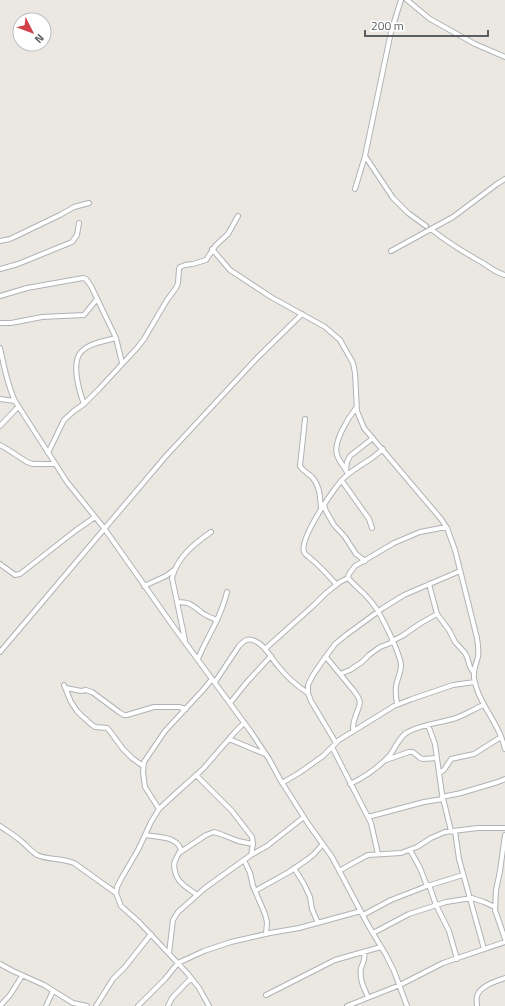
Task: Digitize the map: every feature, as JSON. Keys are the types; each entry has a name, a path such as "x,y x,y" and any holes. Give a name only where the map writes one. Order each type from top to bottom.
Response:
{"street":[{"path":"354,189 365,156 392,32 401,0"},
{"path":"407,0 430,20 475,44 505,57"},
{"path":"365,156 393,198 408,213 426,226"},
{"path":"391,251 453,217 497,184 505,180"},
{"path":"0,241 10,239 74,207 89,203"},
{"path":"48,453 64,420 84,404 144,339 176,288 180,267 206,260 216,245 228,234 238,216"},
{"path":"0,269 18,264 72,242 77,235 79,223"},
{"path":"431,229 470,256 505,275"},
{"path":"212,250 230,270 263,292 325,327 340,340 353,363 357,411 364,428 383,449 447,528 455,550 477,638 478,648 474,673 475,682 484,705 503,739 505,749"},
{"path":"0,296 27,288 85,278 88,281 116,338 122,363"},
{"path":"0,323 11,323 42,317 84,315 97,299"},
{"path":"0,652 186,433 270,345 302,314"},
{"path":"84,404 77,383 78,358 80,353 92,345 116,338"},
{"path":"0,348 6,378 18,407 67,482 104,528 144,586 244,723 304,817 332,857 394,971 407,1006"},
{"path":"0,399 15,401"},
{"path":"0,426 18,407"},
{"path":"348,474 337,456 337,443 350,415 357,408"},
{"path":"305,419 300,466 313,478 318,487 323,507 334,525 345,537 356,554 365,561"},
{"path":"346,470 350,456 373,438"},
{"path":"0,445 27,462 33,464 55,464"},
{"path":"336,584 325,572 304,554 304,544 314,520 342,481 348,474 383,449"},
{"path":"342,481 369,519 372,528"},
{"path":"0,564 15,574 20,574 95,517"},
{"path":"348,578 348,574 355,566 394,543 420,532 447,528"},
{"path":"185,642 172,578 178,562 196,542 211,532"},
{"path":"144,586 166,576 174,570"},
{"path":"336,743 311,701 308,693 308,685 313,675 335,644 378,611 404,595 460,571"},
{"path":"265,649 314,606 336,584 348,578"},
{"path":"348,578 378,611 392,641 401,665 395,692 397,704"},
{"path":"429,584 437,614 449,630 455,642 465,653 474,673"},
{"path":"198,659 203,646 212,631 228,592"},
{"path":"177,602 190,603 203,613 216,620"},
{"path":"340,674 350,670 362,662 380,647 402,636 437,614"},
{"path":"159,809 145,787 143,778 144,762 165,731 213,680 244,641 249,639 257,641 278,667 308,693"},
{"path":"230,703 270,656"},
{"path":"326,657 360,700 360,705 354,718 353,731"},
{"path":"282,783 323,756 336,743 353,731 397,704 453,685 475,682"},
{"path":"143,766 132,758 109,730 106,728 95,727 77,711 71,702 65,687 80,691 86,690 92,692 119,712 127,715 154,707 179,707 186,709"},
{"path":"350,784 362,778 385,760 405,734 412,730 454,718 484,705"},
{"path":"210,1006 199,988 178,963 139,922 121,906 116,893 121,879 159,809 203,769 244,723"},
{"path":"428,725 434,740 443,798 484,949"},
{"path":"229,739 265,754"},
{"path":"439,773 444,770 451,759 474,754 503,739"},
{"path":"332,747 368,817 378,854"},
{"path":"385,760 409,752 413,752 423,759 437,758"},
{"path":"196,775 242,823 252,838 253,844 251,855"},
{"path":"368,817 453,796 505,779"},
{"path":"169,953 173,920 178,912 205,888 251,855 267,846 304,817"},
{"path":"0,826 22,841 38,855 47,858 74,862 116,893"},
{"path":"339,871 368,856 402,853 417,847 438,834 478,828 505,828"},
{"path":"179,854 201,838 214,832 238,841 253,844"},
{"path":"145,835 165,837 173,840 180,847 181,850 174,865 176,874 182,884 197,895"},
{"path":"347,1006 400,985 457,958 505,940 498,922 495,907 496,890 505,835"},
{"path":"255,891 294,868 314,854 323,844"},
{"path":"410,850 450,931 457,958"},
{"path":"244,860 250,872 255,891 267,922 266,934"},
{"path":"294,868 310,897 312,909 318,923"},
{"path":"138,1006 165,979 178,963 210,949 231,942 362,913 428,886 463,875"},
{"path":"373,933 409,914 446,902 470,898 495,907"},
{"path":"96,1006 113,979 151,934"},
{"path":"266,995 335,960 381,947"},
{"path":"364,952 365,958 361,969 361,980 368,997"},
{"path":"0,964 22,976 44,985 73,1003 87,1006"},
{"path":"0,1006 18,985 22,976"},
{"path":"168,1006 172,998 191,978"},
{"path":"477,1006 477,995 481,990 488,985 505,978"},
{"path":"46,1006 54,991"}]}
